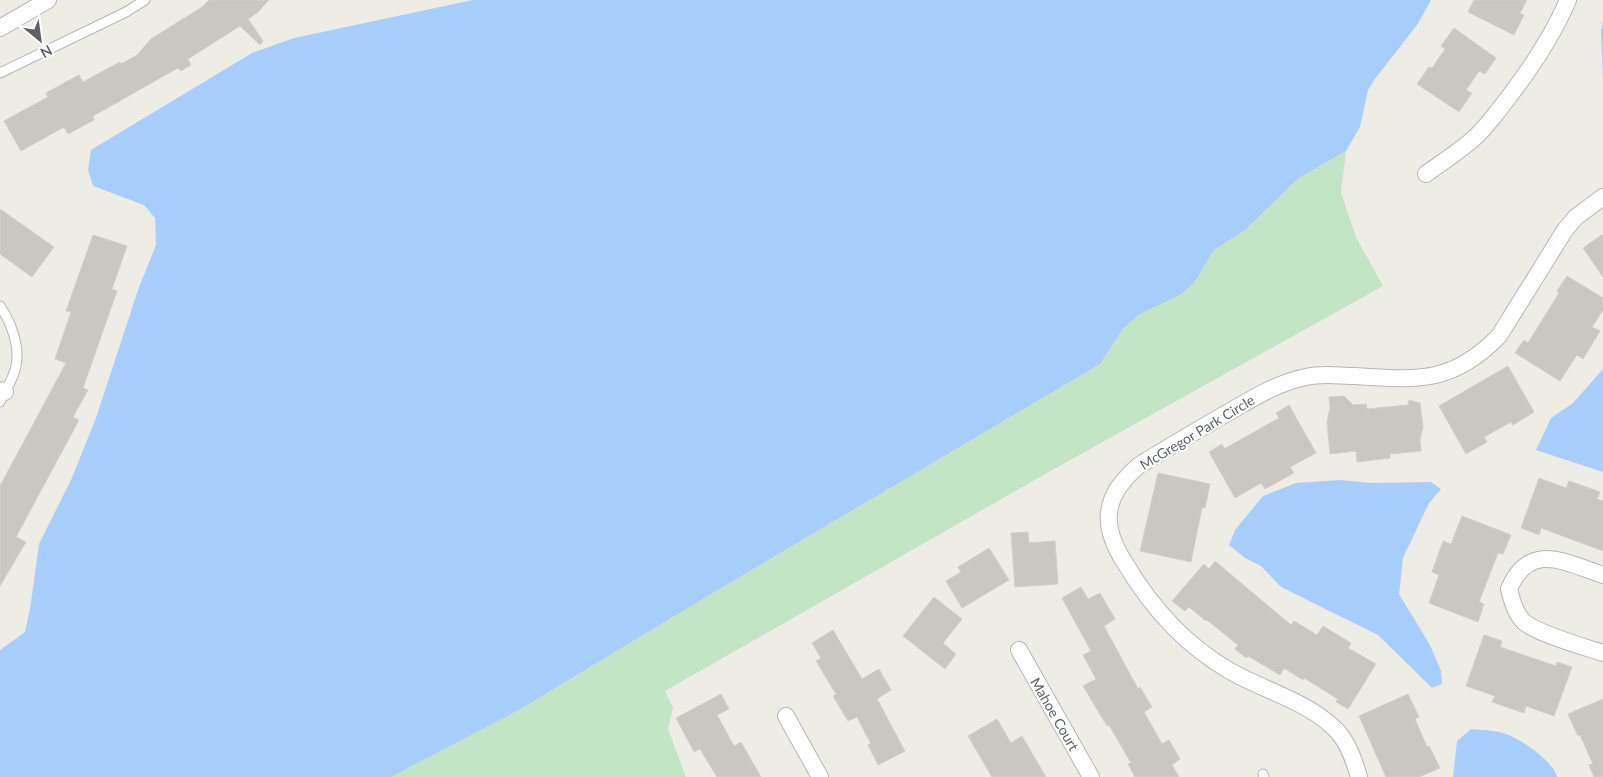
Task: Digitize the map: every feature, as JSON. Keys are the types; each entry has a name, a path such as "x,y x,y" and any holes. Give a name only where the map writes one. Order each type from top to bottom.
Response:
{"street":[{"path":"0,28 48,0"},
{"path":"1426,174 1473,139 1487,125 1511,95 1545,46 1568,0"},
{"name":"McGregor Park Circle","path":"1359,777 1346,745 1335,728 1305,707 1248,680 1215,661 1179,633 1160,613 1146,596 1118,553 1111,532 1109,514 1114,494 1124,478 1138,466 1255,397 1289,382 1307,376 1327,375 1393,379 1433,376 1453,371 1468,363 1499,336 1564,230 1576,217 1603,196"},
{"path":"1603,576 1557,559 1547,558 1534,561 1523,567 1514,577 1509,589 1517,613 1525,623 1538,630 1603,653"},
{"name":"Mahoe Court","path":"1019,650 1091,777"},
{"path":"786,716 820,777"}],"lane":[{"path":"0,73 126,12 146,0"},
{"path":"0,306 11,328 16,348 16,366 2,394"}],"green space":[{"path":"1346,151 1341,193 1356,237 1383,286 1047,473 665,691 673,708 668,729 686,777 391,777 519,710 1100,364 1123,329 1138,314 1180,295 1194,283 1214,250 1245,230 1299,178"}],"water":[{"path":"473,0 1431,0 1417,25 1368,90 1360,127 1346,151 1299,178 1245,230 1214,250 1194,283 1180,295 1138,315 1123,329 1100,364 519,710 391,777 0,777 0,650 25,632 39,544 71,480 96,418 138,290 156,245 155,218 144,205 93,186 88,170 91,150 252,53 294,38"},
{"path":"1603,20 1603,81 1601,31"},
{"path":"1603,369 1603,472 1536,450 1551,418 1573,403"},
{"path":"1341,480 1371,483 1431,482 1441,489 1429,503 1403,558 1399,594 1430,645 1441,671 1442,684 1432,688 1378,635 1281,587 1261,566 1245,558 1229,545 1235,530 1263,496 1296,483"},
{"path":"1471,729 1510,735 1543,757 1557,777 1453,777 1457,741"}],"building":[{"path":"209,0 269,0 257,13 248,19 263,41 260,45 240,26 188,59 191,65 181,71 178,68 93,116 94,120 68,134 64,127 21,151 4,121 48,97 46,93 79,75 83,82 137,55 151,39 202,7"},
{"path":"1474,0 1527,0 1520,13 1524,15 1514,35 1468,12"},
{"path":"1454,28 1496,58 1485,74 1479,71 1466,90 1472,93 1459,112 1417,84 1429,67 1432,68 1445,49 1441,46"},
{"path":"0,209 54,247 32,277 0,254"},
{"path":"1603,234 1603,277 1583,248"},
{"path":"93,235 127,246 112,289 117,291 83,388 88,390 73,417 79,420 16,537 26,542 0,586 0,486 66,363 55,359 71,312 66,311"},
{"path":"1567,276 1603,298 1603,310 1592,327 1600,331 1583,359 1577,355 1560,381 1515,353 1524,340 1528,343 1559,293 1557,291"},
{"path":"1508,366 1534,412 1513,425 1511,422 1484,437 1487,442 1466,454 1439,406"},
{"path":"1344,396 1353,405 1366,404 1367,409 1408,405 1409,400 1420,403 1423,427 1420,440 1421,451 1390,454 1390,458 1357,462 1356,451 1330,454 1327,422 1330,408 1329,397"},
{"path":"1289,405 1316,453 1290,467 1294,473 1265,489 1261,483 1235,498 1209,452 1222,444 1224,449 1279,418 1276,413"},
{"path":"1158,473 1210,484 1205,508 1202,508 1191,562 1140,551"},
{"path":"1539,478 1566,488 1569,481 1600,492 1597,499 1603,501 1603,551 1541,528 1539,535 1521,528"},
{"path":"1462,516 1511,535 1503,554 1498,553 1479,602 1484,604 1478,622 1429,603 1439,575 1432,572 1443,541 1451,544"},
{"path":"1028,532 1029,543 1055,541 1058,584 1015,587 1011,533"},
{"path":"989,548 1009,580 962,608 946,581 961,572 958,567"},
{"path":"1215,561 1291,625 1294,621 1317,635 1323,626 1351,643 1348,648 1376,664 1348,709 1336,702 1338,699 1284,668 1280,675 1248,656 1246,658 1235,649 1238,645 1207,620 1189,607 1185,611 1172,601 1204,564 1209,569"},
{"path":"1081,587 1088,599 1100,593 1115,619 1104,626 1138,689 1140,687 1152,707 1144,712 1162,744 1169,740 1180,759 1172,765 1179,777 1135,777 1128,764 1131,763 1083,686 1096,679 1083,655 1091,651 1062,598"},
{"path":"934,597 962,619 943,643 956,654 945,669 903,636"},
{"path":"833,630 862,679 879,669 891,690 877,699 905,751 878,765 868,745 871,744 857,717 848,721 833,696 836,694 816,661 821,658 812,643"},
{"path":"1484,635 1502,641 1500,647 1556,666 1557,662 1572,667 1554,716 1526,706 1524,713 1492,702 1495,696 1466,686"},
{"path":"721,694 729,709 717,715 734,746 741,742 761,777 717,777 700,749 694,752 676,718"},
{"path":"1408,694 1419,717 1415,719 1427,747 1429,746 1440,768 1419,777 1386,777 1359,716"},
{"path":"1603,699 1603,777 1594,777 1589,765 1593,764 1568,714"},
{"path":"997,719 1011,743 1022,736 1046,777 992,777 968,736"}]}
